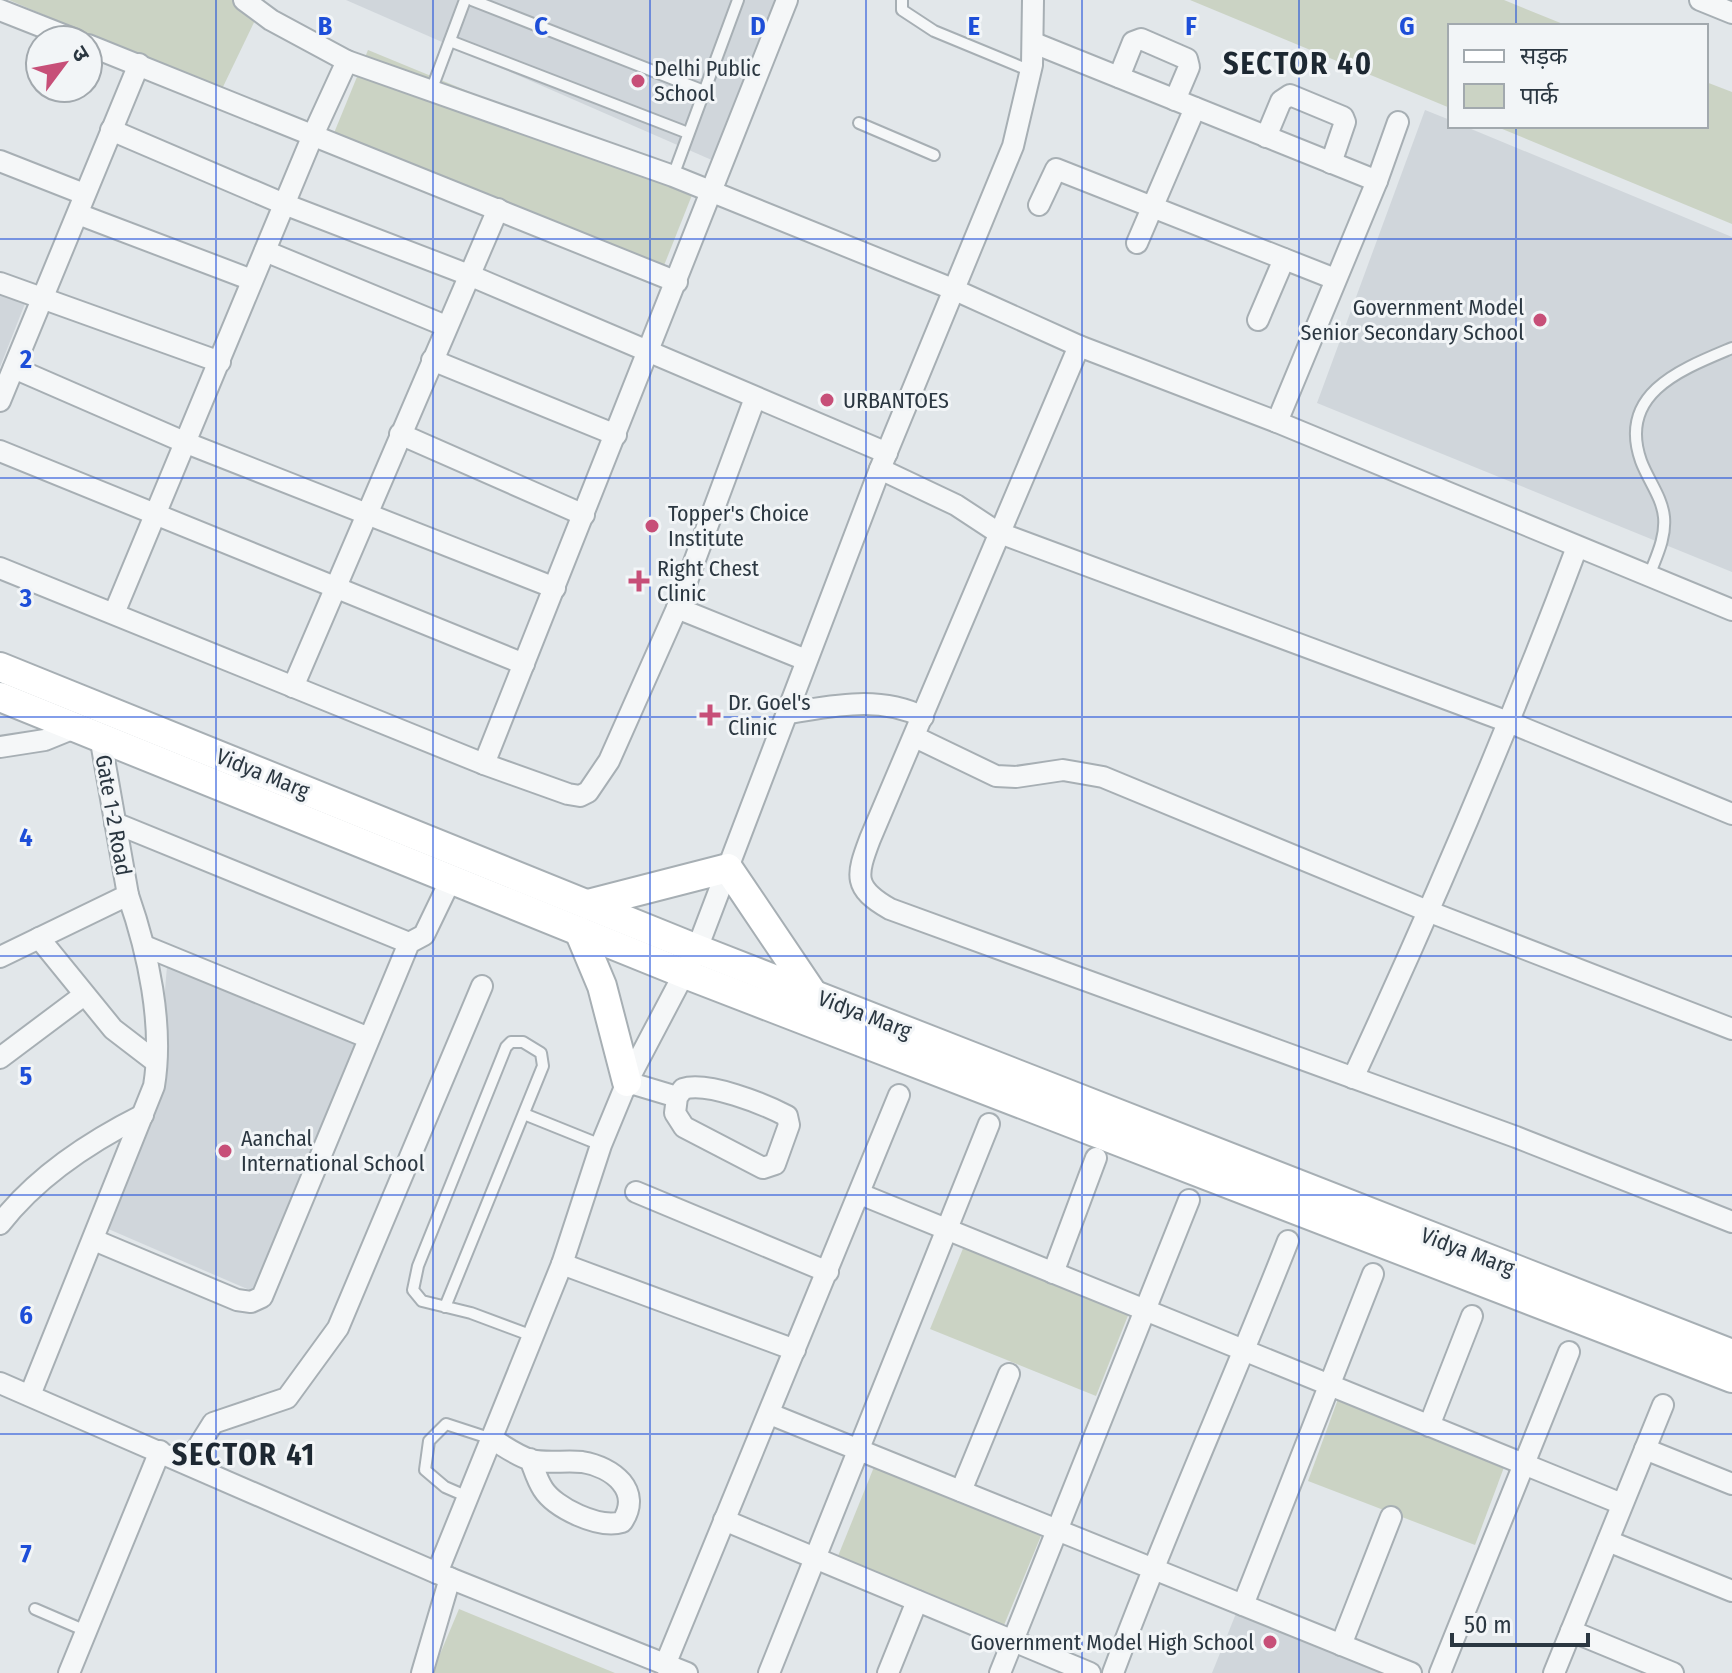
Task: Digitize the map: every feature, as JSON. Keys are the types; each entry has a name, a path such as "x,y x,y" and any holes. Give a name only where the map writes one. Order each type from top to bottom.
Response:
{"main road":[{"name":"Vidya Marg","path":"0,667 583,918 685,974 1732,1378"},
{"name":"Vidya Marg","path":"0,697 451,879 697,949 1732,1354"},
{"path":"627,1082 583,918 728,868 813,994"}],"street":[{"path":"244,0 271,20 347,61 673,176 955,290 1079,346 1277,422 1732,610"},
{"path":"484,764 787,0"},
{"path":"422,1673 443,1575 468,1497 530,1335 562,1264 601,1145 627,1082 697,949 883,461 1013,146 1031,71 1033,0"},
{"path":"1700,0 1732,13"},
{"path":"0,10 35,24"},
{"path":"1119,77 1133,42 1141,39 1187,59 1189,67 1175,100"},
{"path":"1034,43 1377,181"},
{"path":"104,51 677,282"},
{"path":"115,611 313,135 347,61"},
{"path":"0,401 139,64"},
{"path":"1266,137 1281,101 1290,95 1343,117 1345,122 1331,163"},
{"path":"1137,243 1195,108"},
{"path":"1277,422 1377,181 1398,122"},
{"path":"111,130 284,204 469,275 755,398 883,461 997,532 1511,723 1732,814"},
{"path":"0,161 81,204 252,280"},
{"path":"1039,205 1056,169 1335,279"},
{"path":"293,687 498,209"},
{"path":"265,251 446,326"},
{"path":"1258,320 1284,259"},
{"path":"0,283 220,362"},
{"path":"1079,346 997,532 861,863 860,883 878,902 1732,1222"},
{"path":"432,360 616,435"},
{"path":"14,368 184,442 555,588"},
{"path":"0,568 115,611 484,764 580,796 588,792 609,761 677,608 755,398"},
{"path":"400,434 584,515"},
{"path":"0,451 524,664"},
{"path":"1353,1078 1430,912 1511,723 1577,547"},
{"path":"677,608 806,660"},
{"path":"788,713 872,703 907,709 923,717"},
{"path":"0,747 89,732"},
{"name":"Gate 1-2 Road","path":"0,957 128,895 115,823 89,732"},
{"path":"915,737 996,776 1016,777 1063,770 1103,777 1430,912 1732,1029"},
{"path":"115,823 409,943"},
{"path":"94,1240 237,1300 251,1302 262,1297 409,943 424,935 451,879"},
{"path":"30,1395 154,1086 156,1062 147,947 128,895"},
{"path":"39,938 113,1029 156,1062"},
{"path":"147,947 369,1038"},
{"path":"188,1463 213,1423 287,1398 338,1328 482,986"},
{"path":"0,1058 84,995"},
{"path":"627,1082 677,1097"},
{"path":"702,1087 787,1116 789,1125 775,1164 763,1168 684,1127 675,1113 677,1097 683,1089 702,1087"},
{"path":"665,1665 899,1095"},
{"path":"0,1224 66,1160 91,1141 143,1115"},
{"path":"769,1673 818,1559 989,1124"},
{"path":"1053,1273 1096,1158"},
{"path":"636,1192 828,1272"},
{"path":"860,1194 1622,1504"},
{"path":"1000,1673 1189,1200"},
{"path":"1113,1673 1152,1568 1245,1351 1288,1241"},
{"path":"562,1264 795,1350"},
{"path":"1243,1605 1373,1274"},
{"path":"1429,1426 1472,1316"},
{"path":"1440,1673 1569,1352"},
{"path":"961,1491 1009,1374"},
{"path":"0,1383 443,1575 687,1673"},
{"path":"1554,1673 1663,1405"},
{"path":"770,1414 1411,1673"},
{"path":"492,1439 530,1459 572,1461 599,1468 624,1486 631,1499 622,1522 610,1523 555,1503 543,1490 530,1459"},
{"path":"1645,1449 1732,1484"},
{"path":"69,1673 160,1451"},
{"path":"1341,1645 1391,1517"},
{"path":"724,1520 1090,1673"},
{"path":"1608,1541 1732,1591"},
{"path":"888,1673 917,1601"},
{"path":"1571,1631 1673,1673"}],"lane":[{"path":"431,91 465,0"},
{"path":"472,0 704,91"},
{"path":"673,176 738,0"},
{"path":"902,0 902,10 934,31 1031,71"},
{"path":"450,41 688,133"},
{"path":"859,123 934,155"},
{"path":"1649,576 1663,542 1664,516 1636,446 1641,410 1647,397 1665,380 1732,348"},
{"path":"445,1307 544,1060 534,1047 511,1042 506,1047 413,1280 417,1297 445,1307 530,1335"},
{"path":"524,1114 601,1145"},
{"path":"468,1497 445,1487 425,1470 429,1441 446,1424 492,1439"},
{"path":"35,1609 86,1631"}],"shaded area":[{"name":"Delhi Public School","path":"346,0 778,0 714,161"},
{"name":"Government Model Senior Secondary School","path":"1425,110 1448,119 1448,128 1469,128 1732,237 1732,572 1317,403"},
{"path":"0,291 26,301 0,367"},
{"name":"Aanchal International School","path":"167,966 361,1045 261,1295 106,1228 158,1075"},
{"name":"Government Model High School","path":"1237,1611 1394,1673 1212,1673"}],"green space":[{"path":"9,0 248,0 259,12 221,91 104,41 104,24 65,24"},
{"path":"1190,0 1504,0 1563,24 1448,24 1448,107"},
{"path":"368,50 696,185 663,268 334,133"},
{"path":"1708,83 1732,92 1732,224 1500,128 1708,128"},
{"path":"964,1246 1129,1313 1096,1396 930,1329"},
{"path":"1338,1399 1506,1462 1475,1545 1308,1481"},
{"path":"876,1462 1043,1531 1002,1630 836,1561"},
{"path":"459,1609 615,1673 432,1673"}],"place":[{"name":"Delhi Public School","path":"638,81"},
{"name":"Government Model Senior Secondary School","path":"1540,320"},
{"name":"URBANTOES","path":"827,400"},
{"name":"Topper's Choice Institute","path":"652,526"},
{"name":"Right Chest Clinic","path":"639,581"},
{"name":"Dr. Goel's Clinic","path":"710,715"},
{"name":"Aanchal International School","path":"225,1151"},
{"name":"Government Model High School","path":"1270,1642"}],"district":[{"name":"SECTOR 40","path":"1298,64"},
{"name":"SECTOR 41","path":"244,1455"}]}
